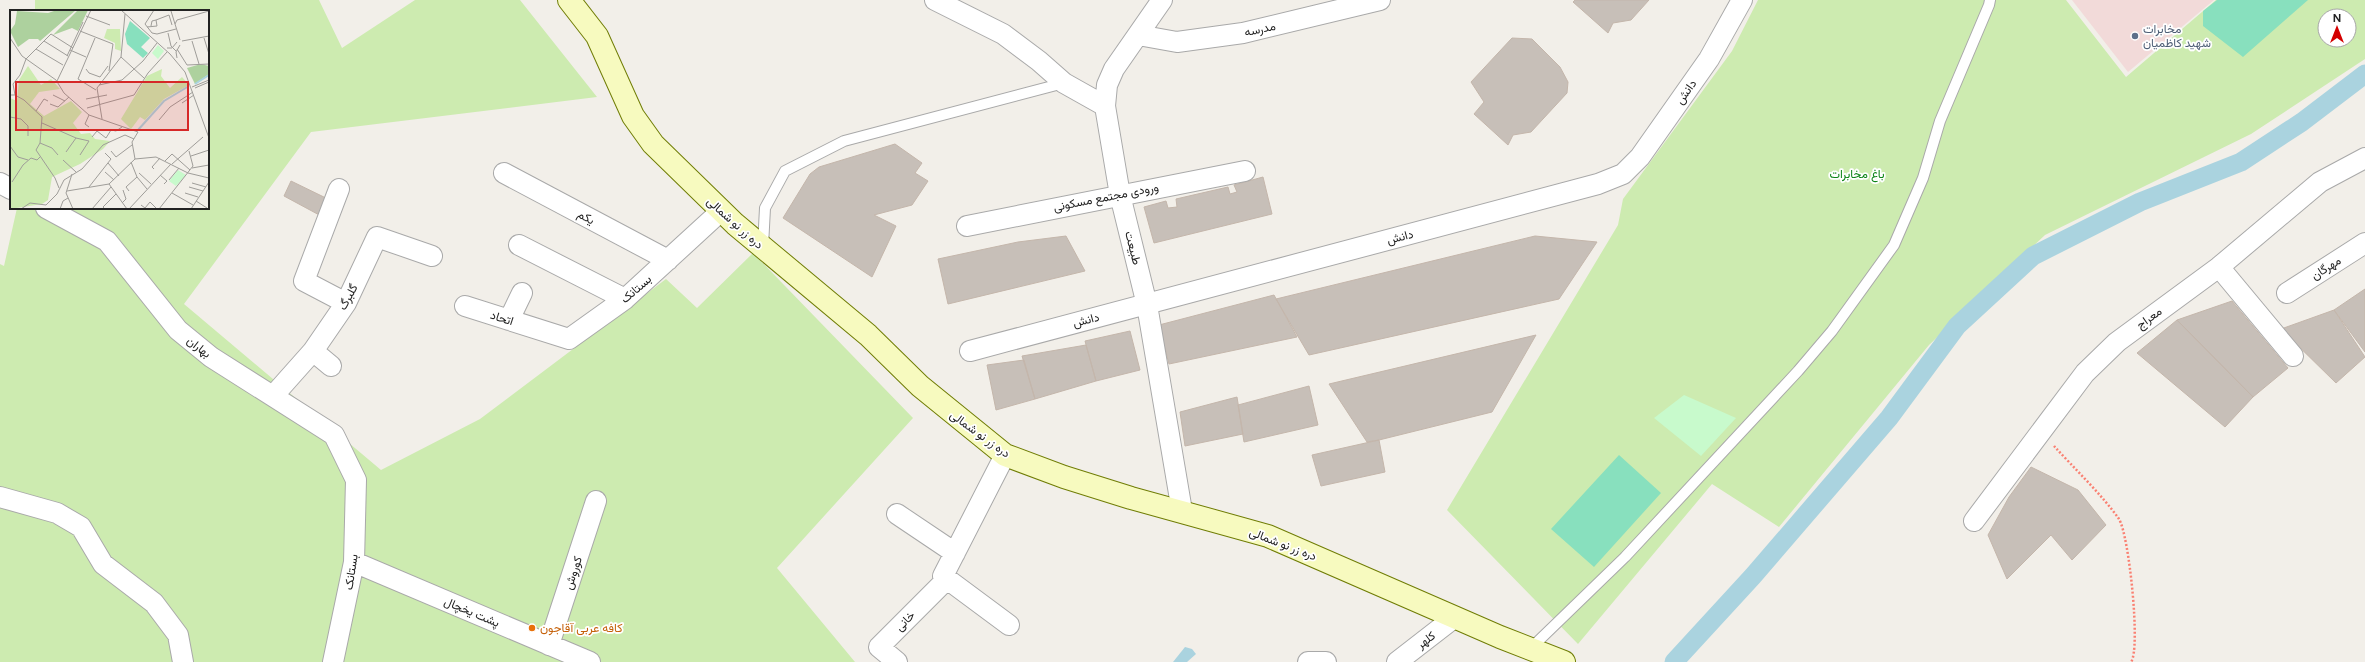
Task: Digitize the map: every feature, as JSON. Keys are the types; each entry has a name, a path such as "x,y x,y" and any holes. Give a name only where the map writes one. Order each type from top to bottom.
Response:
{"street":[{"name":"دره زر نو شمالی","path":"570,0 597,36 633,116 653,144 721,211 868,336 920,386 1005,455 1064,477 1131,498 1268,536 1530,649 1564,662"},
{"path":"934,0 1003,34 1039,61 1064,83 1104,106"},
{"name":"طبیعت","path":"1162,0 1114,69 1107,85 1104,106 1120,195 1147,305 1182,511"},
{"name":"مدرسه","path":"1138,35 1177,42 1243,33 1380,0"},
{"name":"دانش","path":"970,351 1598,184 1623,174 1640,157 1709,59 1742,0"},
{"name":"معراج","path":"1974,521 2086,373 2117,342 2219,267 2320,182 2365,158"},
{"name":"ورودی مجتمع مسکونی","path":"968,226 1245,171"},
{"name":"یکم","path":"504,173 668,260"},
{"path":"0,184 10,189"},
{"path":"340,189 304,281 346,303"},
{"name":"بهاران","path":"48,209 107,241 178,330 211,356 334,435 356,480"},
{"name":"بستانک","path":"539,330 569,338 625,299 721,211"},
{"name":"گلبرگ","path":"273,396 313,351 346,303 377,237 432,256"},
{"name":"مهرگان","path":"2287,293 2365,243"},
{"path":"519,244 625,299"},
{"path":"2219,267 2293,356"},
{"path":"509,320 522,293"},
{"name":"اتحاد","path":"465,306 539,330"},
{"path":"313,351 331,366"},
{"path":"1005,455 943,576 1009,625"},
{"name":"بستانک","path":"333,662 354,562 356,480"},
{"path":"0,497 57,513 81,527 103,564 154,603 178,635 183,662"},
{"name":"کوروش","path":"549,645 596,501"},
{"path":"897,514 955,553"},
{"name":"پشت یخچال","path":"354,562 590,662"},
{"name":"خانی","path":"897,662 879,647 947,579"},
{"name":"کلهر","path":"1396,662 1456,617"},
{"path":"1308,662 1326,662"}],"lane":[{"path":"1530,649 1625,557 1798,372 1832,331 1894,245 1923,178 1940,121 1990,5 1990,0"},
{"path":"763,248 765,208 785,171 844,141 1064,83"}],"path":[{"path":"2041,431 2119,520 2126,541 2136,634 2136,656 2131,662"}],"shaded area":[{"name":"مخابرات شهید کاظمیان","path":"2072,0 2214,0 2128,72"}],"green space":[{"path":"35,0 319,0 342,48 415,0 520,0 597,97 311,132 184,304 381,470 480,419 666,279 697,308 753,253 913,418 777,568 855,662 0,662 0,264 4,266 17,209 209,209 209,10 35,10"},
{"name":"باغ مخابرات","path":"1758,0 2066,0 2126,77 2216,0 2365,0 2365,59 2251,134 2045,235 1929,345 1779,527 1712,484 1578,644 1447,510 1618,225 1623,199 1732,51"},
{"path":"2217,0 2308,0 2243,57 2203,26 2203,11"},
{"path":"1684,395 1736,418 1701,456 1654,418"},
{"path":"1619,455 1661,493 1594,567 1551,529"}],"water":[{"path":"1185,647 1192,649 1196,654 1187,662 1173,662"}],"building":[{"path":"1575,0 1649,0 1631,20 1613,23 1608,33 1573,2"},
{"path":"1512,38 1532,39 1560,67 1568,82 1567,93 1531,132 1513,135 1508,145 1474,114 1484,102 1471,82"},
{"path":"895,144 922,163 915,173 928,181 912,205 874,215 896,226 872,277 783,218 810,174 819,167"},
{"path":"1263,177 1272,214 1154,243 1144,207 1166,201 1168,208 1177,207 1176,199 1228,187 1230,194 1237,192 1234,185"},
{"path":"291,181 330,200 323,217 284,196"},
{"path":"1066,236 1085,271 948,304 938,259 1018,242"},
{"path":"1535,236 1597,242 1559,299 1309,355 1276,299"},
{"path":"2365,289 2365,352 2334,310"},
{"path":"1274,295 1297,337 1169,364 1159,325"},
{"path":"2232,301 2288,368 2253,397 2177,320"},
{"path":"2334,310 2365,357 2336,383 2281,329"},
{"path":"2177,320 2253,397 2225,427 2137,353"},
{"path":"1130,331 1140,370 1096,381 1085,341"},
{"path":"1536,335 1492,412 1379,440 1367,442 1329,384"},
{"path":"1086,345 1096,381 1035,399 1022,356"},
{"path":"1024,360 1035,399 996,410 987,365"},
{"path":"1309,386 1318,425 1244,442 1238,405"},
{"path":"1237,397 1243,434 1185,446 1180,412"},
{"path":"1379,440 1385,472 1321,486 1312,455"},
{"path":"2031,467 2078,490 2106,525 2072,560 2051,535 2007,579 1988,535 2009,497"}],"waterway":[{"path":"1674,662 1753,576 1889,418 1957,326 2033,256 2140,202 2241,162 2302,122 2365,74"}],"place":[{"name":"مخابرات شهید کاظمیان","path":"2135,36"},
{"name":"کافه عربی آقاجون","path":"532,628"}]}
